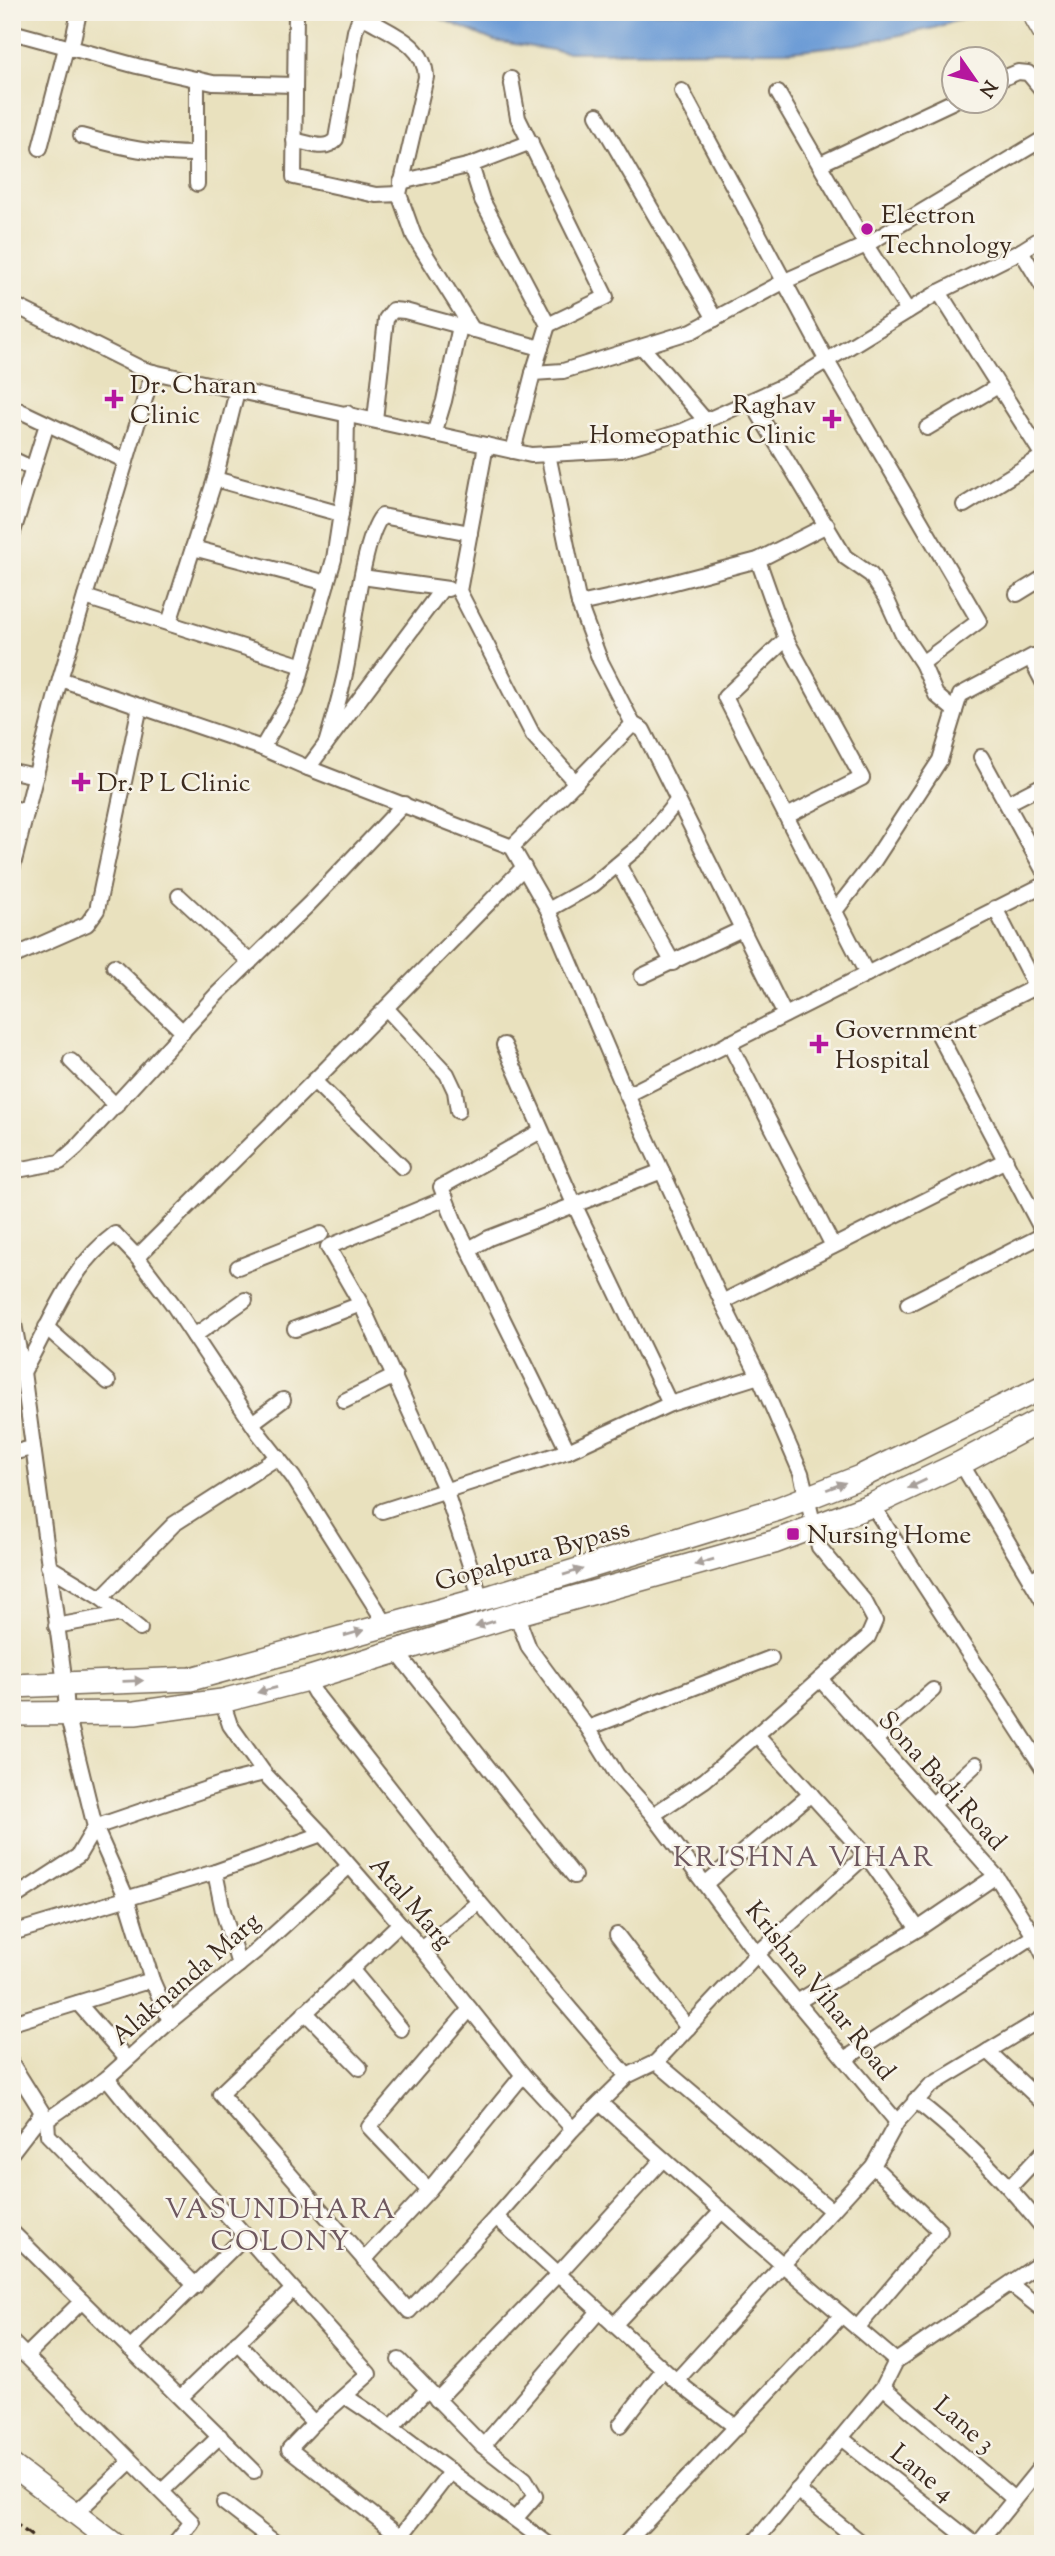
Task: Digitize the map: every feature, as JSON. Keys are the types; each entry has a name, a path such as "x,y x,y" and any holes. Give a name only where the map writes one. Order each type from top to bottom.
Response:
{"main road":[{"name":"Gopalpura Bypass","path":"12,1686 191,1679 481,1600 778,1509 860,1477 1043,1387"},
{"name":"Gopalpura Bypass","path":"12,1714 135,1713 222,1701 307,1679 516,1614 774,1542 872,1505 961,1463 1043,1419"}],"street":[{"path":"40,148 79,12"},
{"path":"296,12 294,177 376,195 471,165 531,142"},
{"path":"1032,12 1043,31"},
{"path":"294,140 325,147 336,139 355,31 358,22 363,18 414,47 426,66 426,77 400,188 414,236 467,328 434,434"},
{"path":"12,32 213,83 295,85"},
{"path":"1010,76 1018,72 1028,73 1043,91"},
{"path":"197,79 197,184"},
{"path":"511,79 518,118 606,297 548,325"},
{"path":"682,91 827,360 979,621 922,663"},
{"path":"778,93 866,245 908,311"},
{"path":"820,164 940,108"},
{"path":"597,115 715,319"},
{"path":"81,136 142,152 197,154"},
{"path":"533,373 563,371 692,331 785,281 866,245 1043,139"},
{"path":"471,165 482,200 548,325 513,451"},
{"path":"12,304 153,372 531,455 621,450 683,431 790,383 939,292 1043,237"},
{"path":"1021,251 1043,287"},
{"path":"939,292 1043,456 964,505"},
{"path":"375,420 387,315 393,310 541,348"},
{"path":"642,347 706,421"},
{"path":"12,869 20,810 36,776 60,679 153,372"},
{"path":"927,429 998,386"},
{"path":"169,623 215,479 237,391"},
{"path":"751,401 845,557 871,575 887,600 902,633 922,663 936,695 955,711"},
{"path":"12,407 126,461"},
{"path":"262,748 296,690 327,583 346,481 347,413"},
{"path":"12,535 16,509 33,469 47,424"},
{"path":"486,445 459,591 533,735 576,783"},
{"path":"548,454 579,604 600,660 633,724 643,730 785,1015"},
{"path":"12,459 33,469"},
{"path":"215,479 341,514"},
{"path":"326,744 343,685 373,528 382,516 470,533"},
{"path":"579,604 758,560 827,524"},
{"path":"193,548 327,583"},
{"path":"758,560 786,639 862,778 787,817"},
{"path":"362,578 459,591"},
{"path":"1017,594 1043,578"},
{"path":"303,766 326,744 442,589"},
{"path":"85,597 303,666"},
{"path":"786,639 725,697 867,974"},
{"path":"835,911 874,861 940,760 960,695 1038,655"},
{"path":"1038,655 1034,665 1043,682"},
{"path":"60,679 281,755 512,847 548,910 627,1095 759,1376 801,1474 819,1547 865,1602 875,1621 868,1637 757,1735 705,1780 653,1815"},
{"path":"12,957 87,924 97,910 140,706"},
{"path":"512,847 633,724"},
{"path":"981,757 1043,870"},
{"path":"12,771 36,776"},
{"path":"1008,803 1043,785"},
{"path":"548,910 593,886 643,843 677,801"},
{"path":"12,1171 60,1162 404,804"},
{"path":"618,864 673,962"},
{"path":"137,1257 524,867"},
{"path":"627,1095 1043,885"},
{"path":"179,896 250,962"},
{"path":"995,908 1043,1001"},
{"path":"642,976 742,929"},
{"path":"114,966 183,1032"},
{"path":"908,1304 1043,1233 939,1035 1035,987"},
{"path":"386,1007 447,1074 456,1091 458,1111"},
{"path":"729,1043 833,1246"},
{"path":"504,1045 575,1206 670,1404"},
{"path":"71,1061 116,1106"},
{"path":"314,1081 401,1167"},
{"path":"541,1131 441,1188 568,1451"},
{"path":"722,1302 1006,1160"},
{"path":"469,1250 489,1238 662,1171"},
{"path":"327,1247 446,1198"},
{"path":"238,1267 318,1229 361,1304 445,1489 481,1600"},
{"path":"23,1372 59,1300 96,1248 115,1234 137,1257 172,1303 252,1423 293,1477 386,1624"},
{"path":"194,1336 244,1300"},
{"path":"295,1329 361,1304"},
{"path":"12,1313 23,1372 65,1684 66,1713 95,1827 127,1899 152,1980 170,2021"},
{"path":"46,1327 108,1382"},
{"path":"344,1401 395,1376"},
{"path":"382,1511 568,1451 670,1404 759,1376"},
{"path":"252,1423 283,1400"},
{"path":"12,1453 32,1448"},
{"path":"101,1598 174,1524 278,1457"},
{"path":"961,1463 1036,1577 1043,1601"},
{"path":"872,1505 1043,1768"},
{"path":"48,1566 101,1598 140,1629"},
{"path":"56,1626 121,1614"},
{"name":"Krishna Vihar Road","path":"516,1614 529,1648 588,1728 617,1775 653,1815 757,1954 897,2122"},
{"path":"396,1651 573,1876"},
{"path":"588,1728 771,1658"},
{"path":"307,1679 315,1693 478,1902 628,2076"},
{"name":"Sona Badi Road","path":"820,1679 996,1876 1043,1954"},
{"path":"875,1740 933,1690"},
{"name":"Atal Marg","path":"222,1701 230,1725 264,1773 322,1834 422,1949 523,2076 573,2129"},
{"path":"757,1735 866,1854 918,1929"},
{"path":"933,1804 976,1764"},
{"path":"12,1899 78,1856 95,1827 223,1783 264,1773"},
{"path":"705,1884 811,1794"},
{"path":"12,1933 215,1872 322,1834"},
{"path":"398,1924 220,2094 409,2311 573,2129 628,2076 656,2062 757,1954 866,1854"},
{"name":"Alaknanda Marg","path":"12,2152 44,2116 107,2078 349,1866"},
{"path":"215,1872 239,1965"},
{"path":"797,2002 918,1929 996,1876"},
{"path":"422,1949 478,1902"},
{"path":"617,1935 688,2028"},
{"path":"845,2059 1034,1936"},
{"path":"351,1969 401,2029"},
{"path":"12,2023 152,1980"},
{"path":"78,2003 127,2059"},
{"path":"429,2190 369,2127 470,2009"},
{"path":"305,2012 360,2068"},
{"name":"Krishna Vihar Road","path":"676,2381 873,2166 897,2122 915,2100 930,2086 1043,2018"},
{"path":"988,2051 1043,2103"},
{"path":"656,2062 832,2211"},
{"path":"12,2064 44,2116 48,2136 196,2286"},
{"path":"363,2260 429,2190 523,2076"},
{"path":"107,2078 369,2374 289,2449 405,2540 451,2470"},
{"path":"915,2100 937,2117 1010,2187 1043,2228"},
{"path":"600,2103 896,2361"},
{"path":"1010,2187 1043,2152"},
{"path":"392,2427 432,2395 558,2274 663,2159"},
{"path":"857,2328 940,2231 873,2166"},
{"path":"614,2325 722,2211"},
{"path":"496,2217 663,2370 737,2428"},
{"path":"12,2232 254,2471"},
{"path":"130,2349 245,2236"},
{"path":"753,2544 883,2387 896,2361 1043,2261"},
{"path":"1010,2284 1043,2310"},
{"path":"181,2397 293,2289"},
{"path":"26,2356 82,2301"},
{"path":"483,2446 599,2311"},
{"path":"625,2544 842,2315"},
{"path":"12,2342 192,2522 174,2544"},
{"path":"237,2342 314,2423"},
{"path":"399,2360 483,2446 525,2479 536,2496 515,2519"},
{"path":"620,2425 663,2370"},
{"name":"Lane 3","path":"883,2387 1014,2499"},
{"path":"345,2396 451,2470 548,2544"},
{"path":"162,2490 220,2436"},
{"name":"Lane 4","path":"841,2438 976,2544"},
{"path":"75,2514 130,2462"},
{"path":"976,2544 1043,2464"},
{"path":"12,2465 115,2544"},
{"path":"797,2490 863,2544"},
{"path":"224,2503 277,2544"}],"water":[{"path":"425,12 981,12 934,28 856,44 791,51 566,52 494,41"}],"railway":[{"path":"12,2521 42,2544"}],"place":[{"name":"Electron Technology","path":"867,229"},
{"name":"Dr. Charan Clinic","path":"114,399"},
{"name":"Raghav Homeopathic Clinic","path":"832,419"},
{"name":"Dr. P L Clinic","path":"81,782"},
{"name":"Government Hospital","path":"819,1044"},
{"name":"Nursing Home","path":"793,1534"}],"district":[{"name":"KRISHNA VIHAR","path":"804,1856"},
{"name":"VASUNDHARA COLONY","path":"281,2224"}]}
